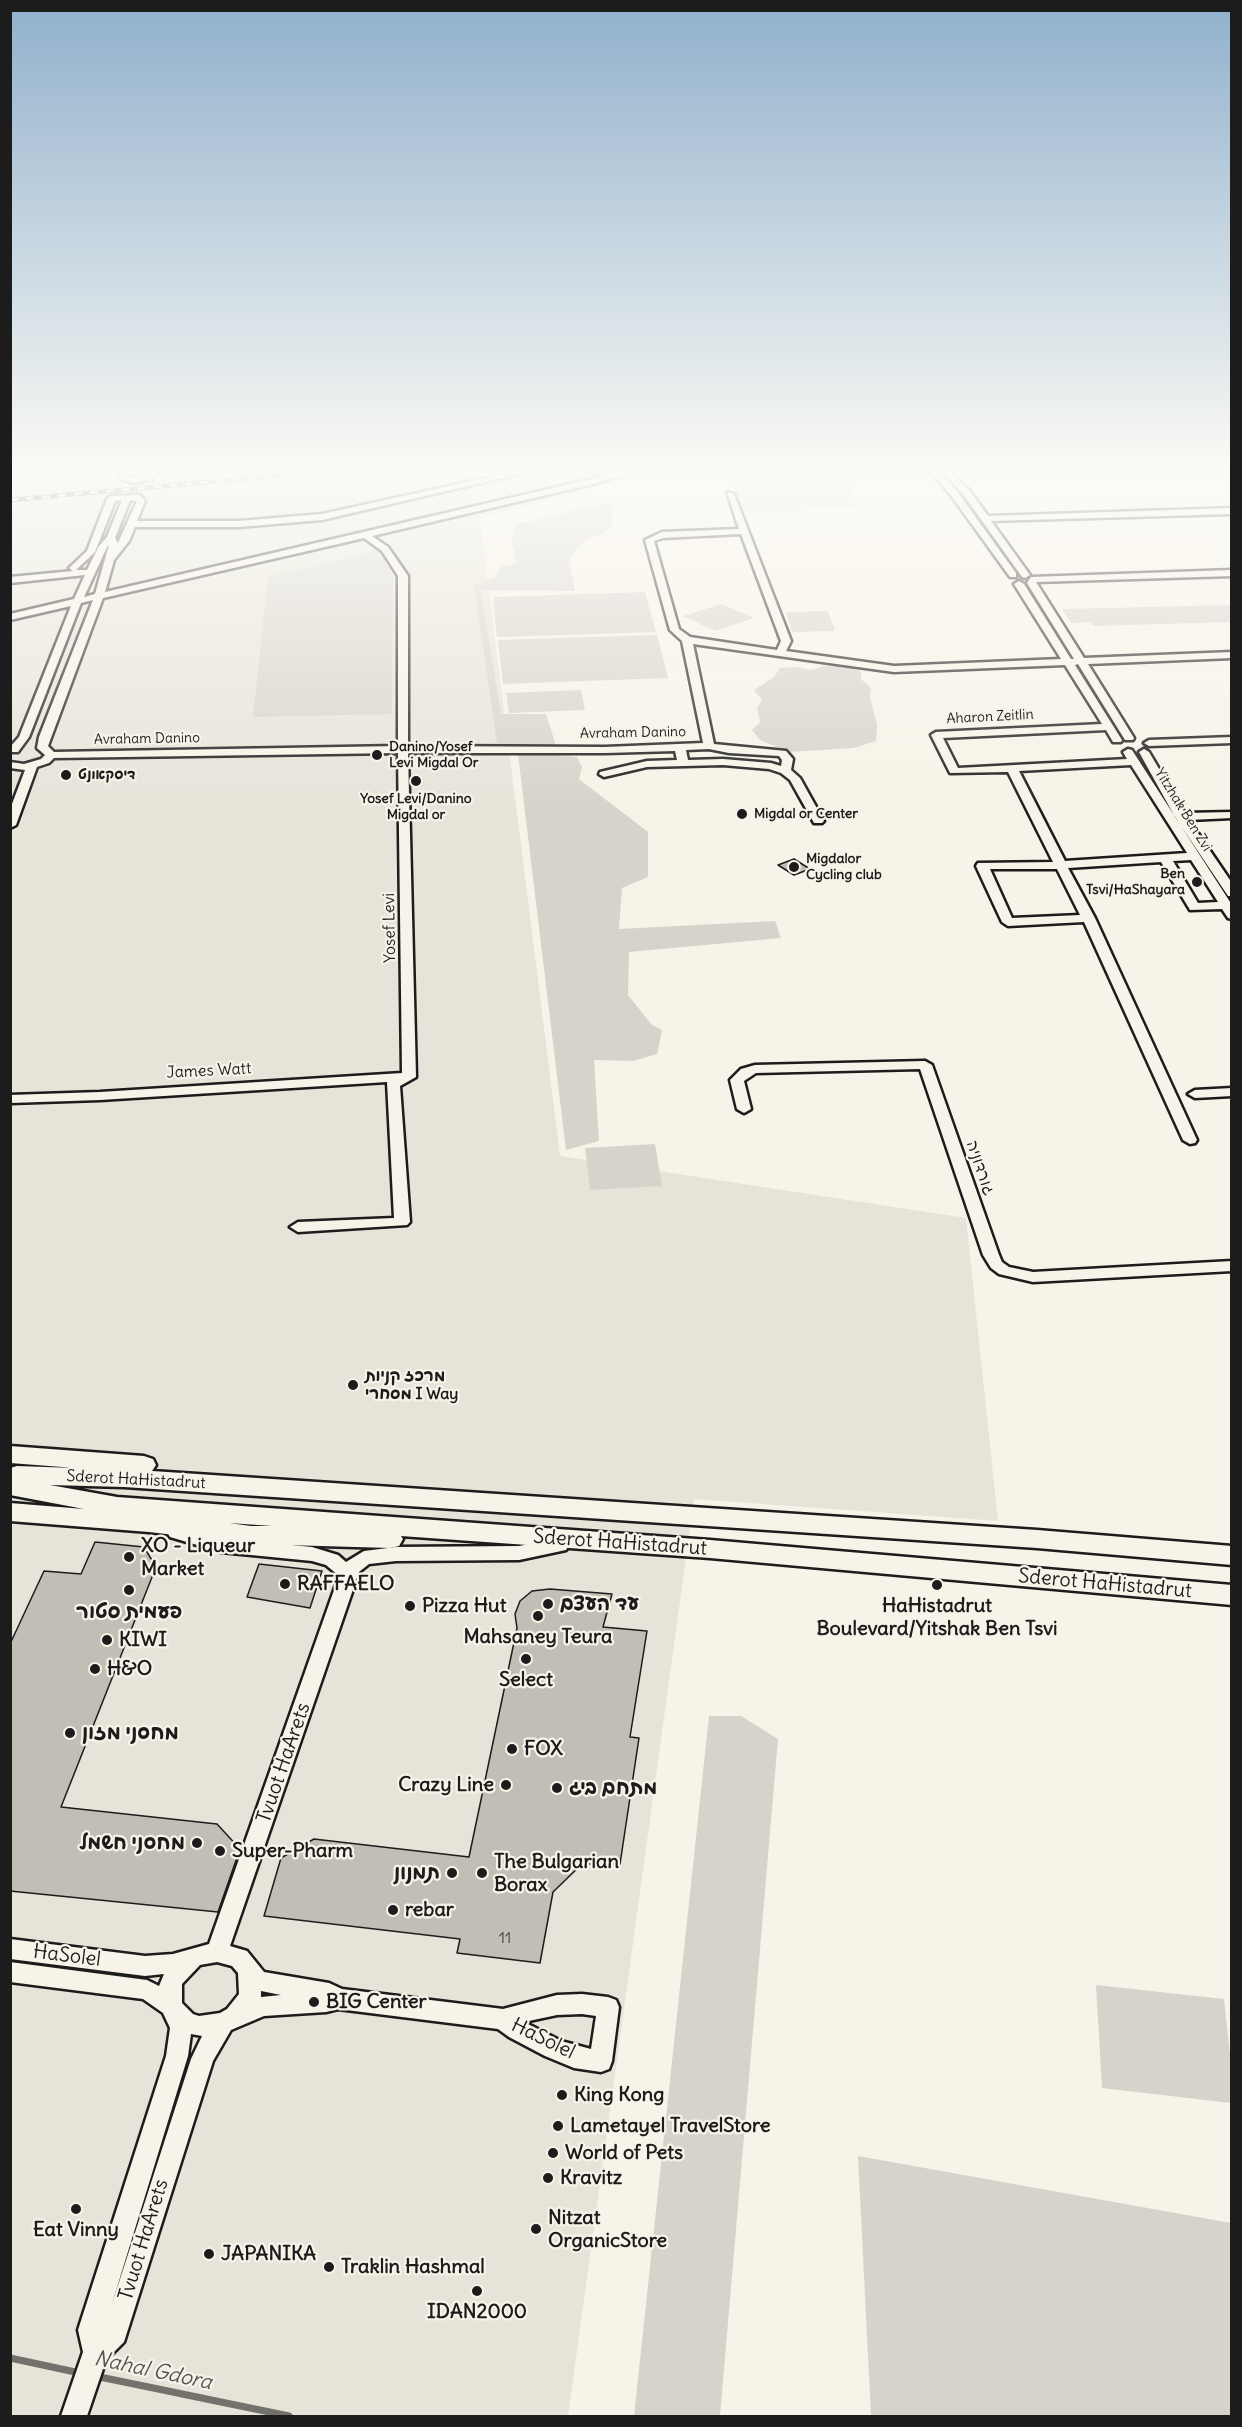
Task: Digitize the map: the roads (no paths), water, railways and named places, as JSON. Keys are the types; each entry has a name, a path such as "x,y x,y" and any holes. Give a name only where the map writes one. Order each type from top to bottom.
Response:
{"highway":[{"path":"10,1454 466,1493 490,1502"},
{"name":"Sderot HaHistadrut","path":"10,1474 124,1478 490,1502 1025,1538 1232,1556"},
{"name":"Sderot HaHistadrut","path":"10,1486 117,1506 710,1549 1232,1595"},
{"path":"10,1512 145,1522 251,1535 710,1549"}],"street":[{"path":"51,607 73,595 84,584"},
{"path":"12,751 24,737 85,584"},
{"path":"10,765 32,766 45,761 44,737 104,584"},
{"path":"107,584 114,588 135,590"},
{"path":"98,603 158,584"},
{"name":"Yosef Levi","path":"403,584 403,750 410,1077"},
{"path":"662,584 675,630 687,640 894,669 1232,655"},
{"path":"764,584 786,641 780,654"},
{"path":"1028,584 1068,662 1117,740 1130,738"},
{"path":"1029,584 1130,738 1146,747 1232,740"},
{"path":"10,616 51,607 111,601 135,590"},
{"path":"10,622 77,604"},
{"name":"Avraham Danino","path":"12,751 28,747 46,751 512,748 605,750 710,746 687,640"},
{"name":"Aharon Zeitlin","path":"1109,727 936,735 954,771 1012,769 1132,757 1146,747"},
{"name":"Yitzhak Ben Zvi","path":"1117,740 1116,747 1132,757 1228,910"},
{"path":"710,746 729,750 782,753 788,759 785,771"},
{"name":"Yitzhak Ben Zvi","path":"1146,747 1181,817 1232,893"},
{"path":"680,748 683,763"},
{"path":"604,774 647,764 723,762 771,766 785,771 794,778 818,821"},
{"path":"10,825 32,766"},
{"path":"1012,769 1089,918 1190,1140"},
{"path":"1181,817 1232,815"},
{"path":"1089,918 1008,922 982,866 1060,865 1194,856"},
{"path":"1165,858 1194,907 1228,910"},
{"name":"גורדוניה","path":"744,1109 737,1080 746,1072 755,1069 925,1065 992,1255 996,1265 1004,1271 1033,1277 1232,1266"},
{"path":"298,1227 402,1222 393,1084 410,1077"},
{"name":"James Watt","path":"10,1099 410,1077"},
{"path":"1195,1094 1232,1092"},
{"path":"145,1522 221,1545 312,1554 333,1560 348,1573 358,1562 371,1557 396,1554 519,1553 560,1545"},
{"name":"Tvuot HaArets","path":"217,1952 267,1814 348,1573"},
{"name":"HaSolel","path":"10,1949 145,1966 173,1964 194,1958"},
{"path":"217,1952 238,1958 251,1975 250,1996 229,2019 199,2026 187,2023 174,2011 169,1995 171,1983 176,1973 194,1958 217,1952"},
{"name":"HaSolel","path":"10,1972 147,1990 174,2011"},
{"name":"HaSolel","path":"251,1975 259,1981 329,1993 338,1999"},
{"name":"HaSolel","path":"229,2019 264,2006 326,2002 338,1999 503,2019"},
{"name":"Tvuot HaArets","path":"94,2357 92,2330 177,2056 181,2028 174,2011"},
{"name":"Tvuot HaArets","path":"75,2413 94,2357 115,2333 202,2059 215,2033 229,2019"}],"waterway":[{"name":"Nahal Gdora","path":"10,2358 80,2373"},
{"name":"Nahal Gdora","path":"95,2376 289,2416"}],"place":[{"name":"Danino/Yosef Levi Migdal Or","path":"377,755"},
{"name":"דיסקאונט","path":"66,775"},
{"name":"Yosef Levi/Danino Migdal or","path":"416,781"},
{"name":"Migdal or Center","path":"742,814"},
{"name":"Migdalor Cycling club","path":"794,867"},
{"name":"Ben Tsvi/HaShayara","path":"1197,882"},
{"name":"מרכז קניות מסחרי I Way","path":"353,1385"},
{"name":"XO - Liqueur Market","path":"129,1557"},
{"name":"RAFFAELO","path":"285,1584"},
{"name":"HaHistadrut Boulevard/Yitshak Ben Tsvi","path":"937,1585"},
{"name":"פעמית סטור","path":"129,1590"},
{"name":"עד העצם","path":"548,1604"},
{"name":"Pizza Hut","path":"410,1606"},
{"name":"Mahsaney Teura","path":"538,1616"},
{"name":"KIWI","path":"107,1640"},
{"name":"Select","path":"526,1659"},
{"name":"H&O","path":"95,1669"},
{"name":"מחסני מזון","path":"70,1733"},
{"name":"FOX","path":"512,1749"},
{"name":"Crazy Line","path":"506,1785"},
{"name":"מתחם ביג","path":"557,1788"},
{"name":"מחסני חשמל","path":"197,1843"},
{"name":"Super-Pharm","path":"220,1851"},
{"name":"תמנונ","path":"452,1873"},
{"name":"The Bulgarian Borax","path":"482,1873"},
{"name":"rebar","path":"393,1910"},
{"name":"BIG Center","path":"314,2002"},
{"name":"King Kong","path":"562,2095"},
{"name":"Lametayel TravelStore","path":"558,2126"},
{"name":"World of Pets","path":"553,2153"},
{"name":"Kravitz","path":"548,2178"},
{"name":"Eat Vinny","path":"76,2209"},
{"name":"Nitzat OrganicStore","path":"536,2229"},
{"name":"JAPANIKA","path":"209,2254"},
{"name":"Traklin Hashmal","path":"329,2267"},
{"name":"IDAN2000","path":"477,2291"}]}
